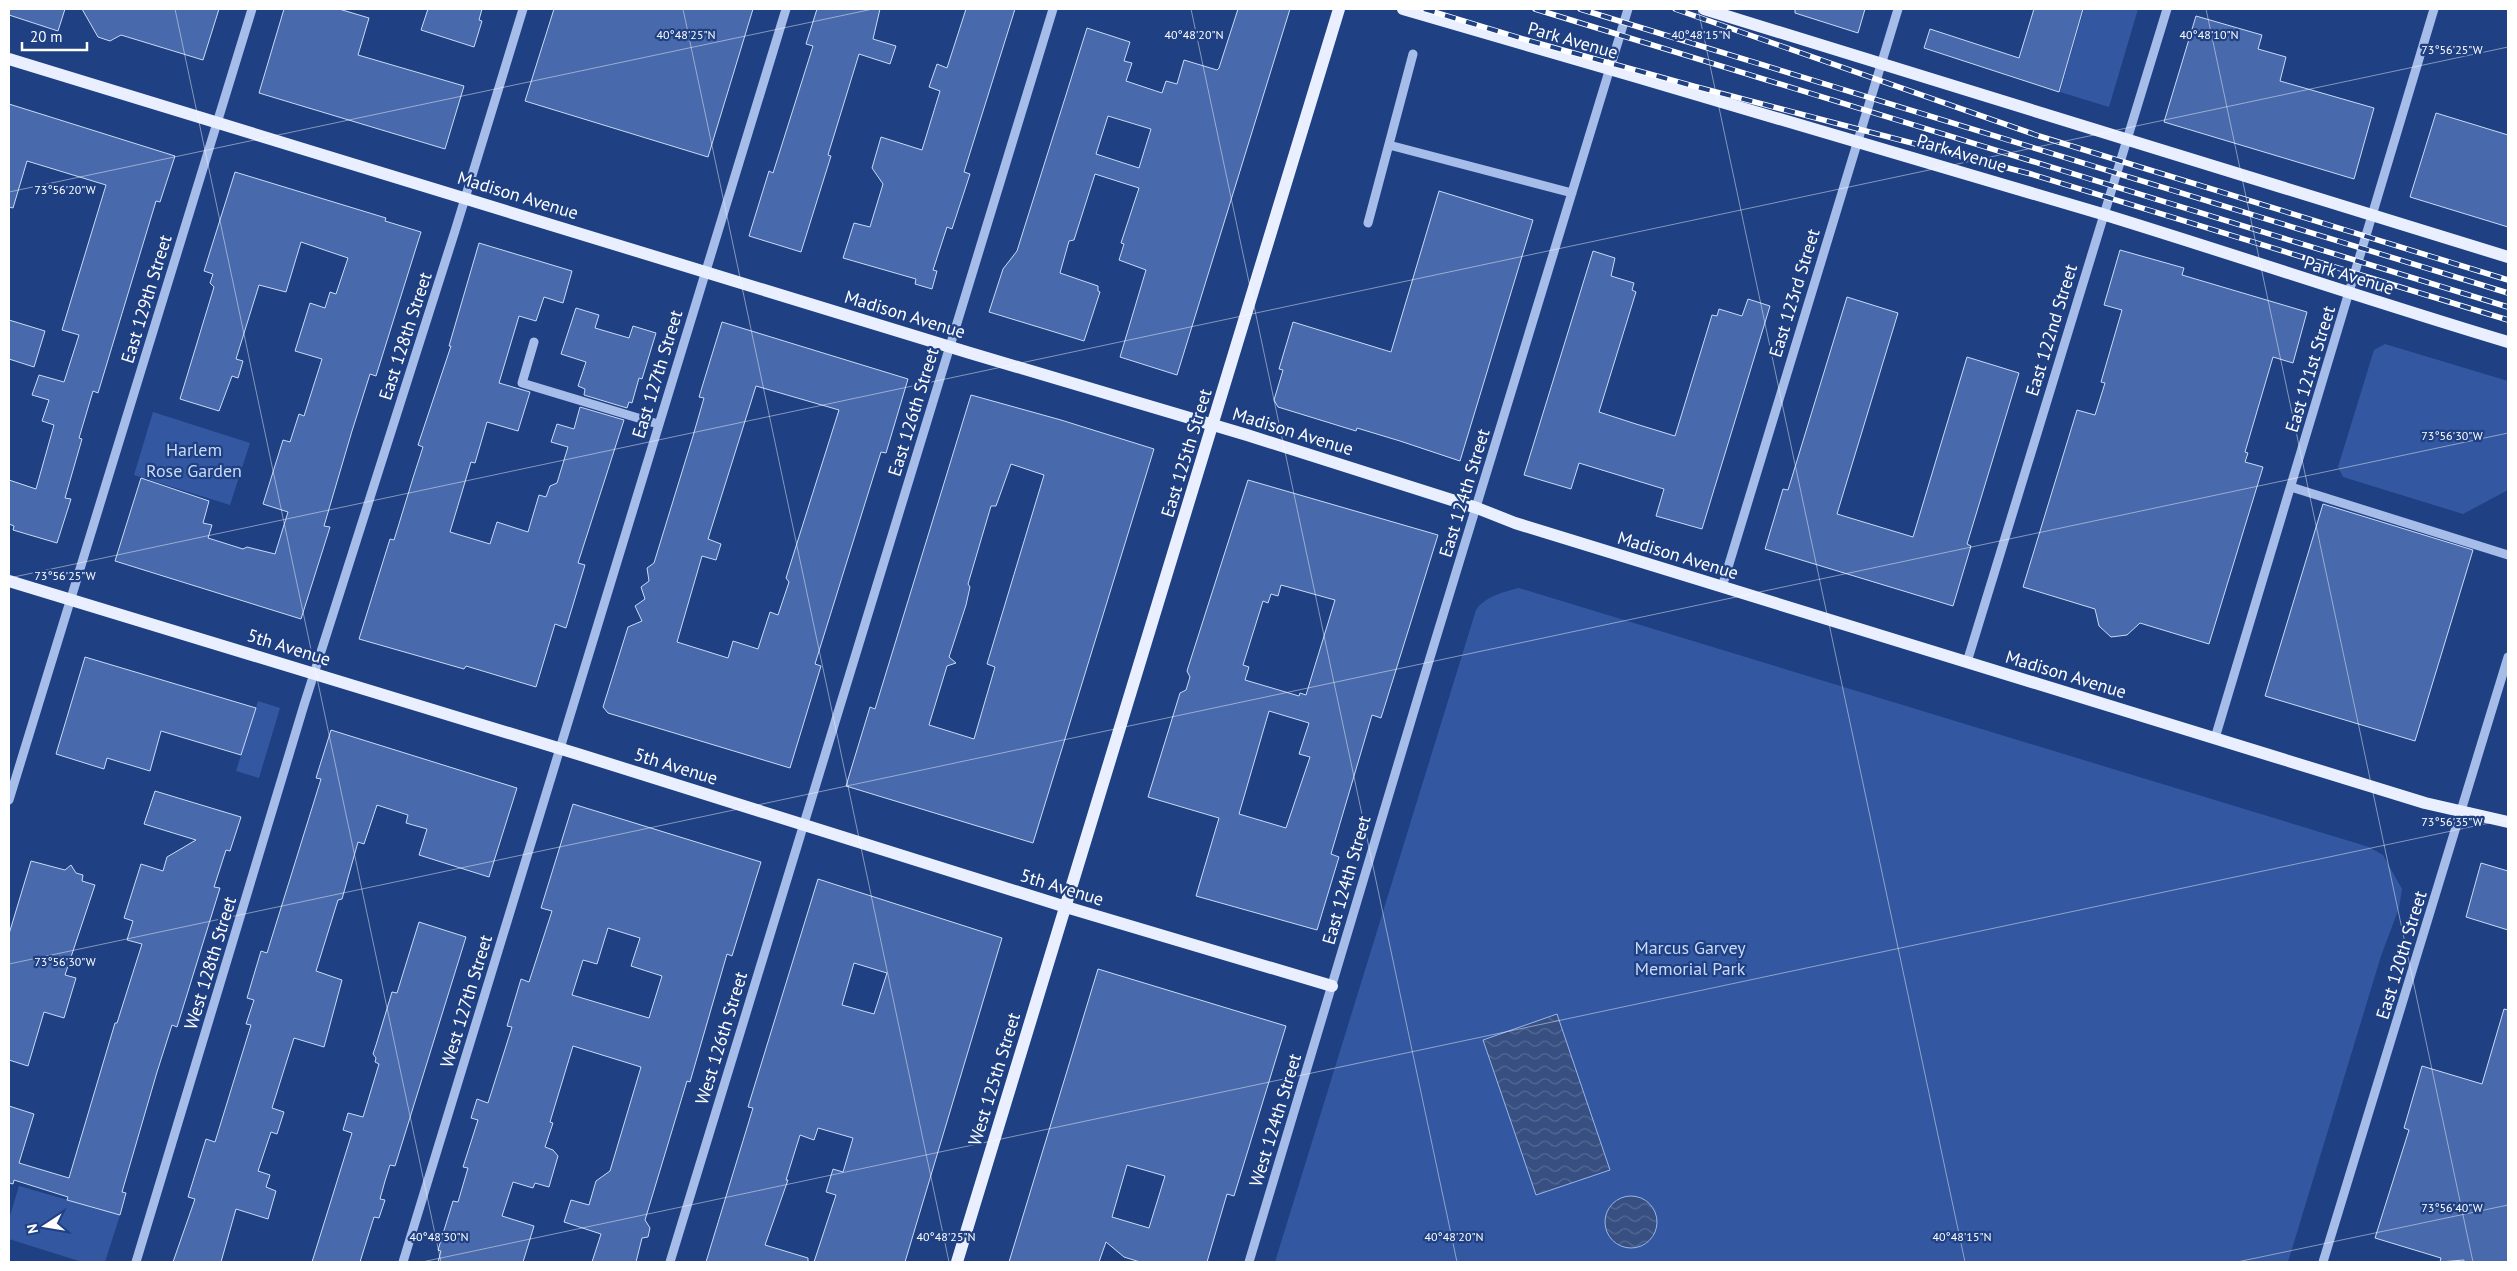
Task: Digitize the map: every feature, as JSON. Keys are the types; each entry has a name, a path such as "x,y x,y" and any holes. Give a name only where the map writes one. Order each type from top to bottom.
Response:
{"main road":[{"name":"East 125th Street","path":"1066,907 1339,9"},
{"name":"Park Avenue","path":"1403,9 1858,140 2508,342"},
{"path":"1704,9 2508,257"},
{"name":"Madison Avenue","path":"9,59 1212,424 1477,508 1516,523 2425,803 2508,822"},
{"name":"5th Avenue","path":"9,581 560,748 1066,907 1332,986"},
{"name":"West 125th Street","path":"957,1262 1066,907"}],"street":[{"name":"East 129th Street","path":"9,800 252,9"},
{"name":"East 128th Street","path":"314,673 523,9"},
{"name":"East 127th Street","path":"560,748 786,9"},
{"name":"East 126th Street","path":"803,824 1053,9"},
{"name":"East 124th Street","path":"1332,986 1628,9"},
{"name":"East 123rd Street","path":"1722,587 1898,9"},
{"name":"East 122nd Street","path":"1967,662 2167,9"},
{"name":"East 121st Street","path":"2215,738 2434,9"},
{"path":"1368,223 1413,54"},
{"path":"1389,145 1572,194"},
{"path":"534,342 522,383 658,424"},
{"path":"2291,487 2508,555"},
{"name":"East 120th Street","path":"2324,1262 2508,656"},
{"name":"West 128th Street","path":"136,1262 314,673"},
{"name":"West 127th Street","path":"403,1262 560,748"},
{"name":"West 126th Street","path":"670,1262 803,824"},
{"name":"West 124th Street","path":"1249,1262 1332,986"}],"green space":[{"path":"2084,9 2138,9 2109,107 2060,92"},
{"path":"2385,344 2508,381 2508,490 2463,514 2343,477 2338,467 2374,350"},
{"name":"Harlem Rose Garden","path":"153,412 250,443 230,505 134,475"},
{"name":"Marcus Garvey Memorial Park","path":"1519,588 2369,847 2383,855 2402,889 2399,908 2381,956 2288,1262 1275,1262 1476,610 1490,598"},
{"path":"258,701 280,708 259,778 236,771"},
{"path":"19,1186 120,1215 105,1262 82,1262 9,1239 9,1219"}],"water":[{"path":"1557,1014 1610,1170 1536,1195 1483,1040"},
{"path":"1631,1196 1641,1198 1649,1204 1655,1212 1657,1222 1655,1232 1649,1240 1641,1246 1631,1248 1621,1246 1613,1240 1607,1232 1605,1222 1607,1212 1613,1204 1621,1198"}],"building":[{"path":"9,9 65,9 58,31 9,15"},
{"path":"82,9 219,9 203,60 121,35 110,41 98,37"},
{"path":"284,9 339,9 369,18 358,55 464,86 445,149 259,93"},
{"path":"428,9 482,9 479,20 482,21 474,47 421,30"},
{"path":"554,9 753,9 708,157 525,101"},
{"path":"817,9 880,9 873,39 896,46 890,64 859,54 828,155 831,156 801,252 749,236 769,171 773,173 813,46 806,44"},
{"path":"966,9 1015,9 964,172 970,174 952,229 947,227 933,270 937,271 932,289 915,284 916,279 843,258 854,223 870,227 883,184 872,168 881,137 922,150 940,91 929,87 937,64 947,68"},
{"path":"1238,9 1290,9 1177,375 1120,357 1146,270 1119,260 1124,244 1121,243 1139,188 1095,174 1074,240 1069,241 1060,273 1098,286 1098,291 1100,292 1084,341 989,312 1003,269 1017,251 1087,28 1130,42 1124,61 1132,63 1126,81 1162,93 1166,81 1177,84 1184,60 1217,70","holes":["1108,116 1151,129 1139,168 1096,154"]},
{"path":"1795,9 1865,9 1858,33 1795,13"},
{"path":"2034,9 2083,9 2059,92 1924,48 1930,29 2019,58"},
{"path":"2196,16 2262,35 2258,49 2286,57 2280,81 2374,108 2354,179 2164,122"},
{"path":"9,104 175,156 160,202 156,201 98,393 93,391 79,438 82,439 65,498 71,499 57,543 13,530 14,526 9,524 9,480 36,489 54,425 42,421 49,400 32,395 39,375 64,382 79,335 62,330 106,185 27,161 13,208 9,207"},
{"path":"2436,113 2508,135 2508,227 2410,197"},
{"path":"235,172 386,218 385,221 421,232 376,376 370,374 352,431 324,526 330,527 301,619 115,561 141,478 209,501 203,523 212,525 208,538 243,549 247,547 275,554 288,512 263,504 283,440 290,442 299,414 304,416 322,359 295,351 310,303 325,308 330,292 336,294 348,258 301,242 286,292 259,285 236,359 243,361 238,378 232,376 219,411 180,399 214,287 210,283 213,274 204,271"},
{"path":"1439,191 1533,220 1460,461 1357,428 1356,431 1278,407 1274,400 1283,370 1279,369 1293,322 1391,352"},
{"path":"479,243 572,271 563,303 544,297 536,321 519,316 499,383 530,392 518,431 487,422 475,463 471,462 450,532 490,544 497,522 528,532 539,495 546,497 550,486 557,483 568,447 551,442 557,424 574,429 580,407 624,420 578,563 585,565 566,628 555,624 536,687 466,666 464,669 359,639 390,539 394,540 423,447 418,445 451,346 449,346"},
{"path":"2120,250 2184,268 2182,275 2307,312 2293,363 2273,357 2245,452 2248,453 2245,462 2263,467 2209,644 2140,623 2127,635 2111,637 2099,626 2095,609 2023,587 2077,410 2095,415 2105,383 2101,382 2122,310 2104,305"},
{"path":"1593,251 1615,258 1611,276 1634,283 1632,290 1636,292 1599,412 1636,424 1675,436 1712,315 1717,316 1719,309 1742,316 1748,299 1770,306 1702,529 1656,516 1664,489 1579,463 1571,489 1524,475"},
{"path":"1847,297 1898,313 1837,514 1913,537 1967,357 2019,373 1967,544 1971,546 1953,606 1765,549 1783,489 1788,490"},
{"path":"576,308 599,315 595,328 629,338 633,326 656,333 642,379 639,378 632,403 629,402 627,408 584,395 585,389 578,386 586,362 561,354"},
{"path":"9,320 45,331 34,367 9,359"},
{"path":"722,322 908,379 886,453 881,452 815,664 821,666 790,768 608,713 603,707 628,627 642,621 635,606 645,599 641,587 649,581 647,568 654,563 693,436 704,398 699,397","holes":["756,386 839,410 786,578 789,582 778,615 770,612 758,649 733,641 728,658 677,642 702,556 716,560 721,544 708,539"]},
{"path":"971,395 1154,449 1033,843 846,786 870,707 875,709","holes":["1011,464 1044,475 987,664 995,667 974,739 929,725 947,666 956,663 949,657 966,605 970,587 968,584 991,506 996,506"]},
{"path":"1248,480 1438,535 1381,718 1372,715 1331,854 1339,857 1317,930 1196,896 1219,818 1148,797 1180,693 1186,690 1190,677 1187,671","holes":["1281,585 1335,600 1306,695 1300,693 1299,696 1245,680 1249,667 1243,665 1263,601 1268,603 1271,594 1278,596","1269,711 1309,723 1299,754 1310,757 1286,828 1239,814"]},
{"path":"2323,504 2473,550 2415,741 2265,696"},
{"path":"85,657 256,708 241,755 161,731 150,771 107,758 104,769 56,754"},
{"path":"331,730 517,788 489,877 419,855 427,829 406,823 408,815 377,805 364,844 358,842 342,899 338,900 316,971 342,980 324,1047 294,1038 272,1108 284,1112 277,1134 271,1132 258,1171 270,1175 266,1187 276,1191 268,1219 236,1209 221,1262 173,1262 195,1199 188,1197 206,1139 215,1142 251,1025 246,1024 254,1000 247,998 261,951 267,953 321,779 316,778"},
{"path":"155,791 241,817 230,851 226,850 214,887 220,888 177,1027 172,1025 157,1072 122,1192 126,1193 120,1215 67,1200 68,1197 14,1180 13,1184 9,1183 9,1106 34,1114 19,1163 69,1178 115,1023 117,1023 142,944 127,940 133,921 124,918 141,864 163,871 167,857 196,840 144,824"},
{"path":"573,804 761,862 732,956 727,954 690,1082 687,1081 645,1220 650,1228 648,1237 642,1238 636,1262 592,1262 601,1234 564,1222 571,1200 589,1205 596,1181 610,1171 641,1067 573,1046 550,1122 553,1123 545,1147 553,1150 558,1156 549,1187 535,1183 533,1188 513,1182 502,1216 534,1226 523,1262 438,1262 441,1251 438,1250 453,1201 458,1202 468,1168 463,1167 478,1120 471,1118 477,1099 488,1103 512,1027 507,1026 521,979 529,982 552,911 541,908","holes":["608,928 640,938 631,966 662,976 649,1018 572,995 583,960 597,964"]},
{"path":"31,861 65,870 71,865 76,873 83,875 82,881 95,885 65,975 76,978 64,1018 44,1012 28,1066 9,1060 9,934"},
{"path":"2481,863 2508,871 2508,930 2466,917"},
{"path":"818,879 1002,938 905,1262 814,1262 836,1195 826,1192 833,1169 843,1172 853,1138 818,1128 814,1140 800,1135 786,1180 788,1180 765,1245 808,1258 808,1262 706,1262 753,1108 748,1107","holes":["854,963 887,973 874,1014 842,1005"]},
{"path":"419,922 466,937 395,1166 390,1165 385,1181 380,1199 385,1200 379,1218 374,1217 360,1262 312,1262 352,1133 343,1130 348,1113 363,1117 379,1064 375,1062 376,1058 373,1054 392,992 397,993"},
{"path":"1098,969 1286,1026 1234,1196 1227,1194 1207,1262 1140,1262 1124,1257 1106,1242 1099,1262 1009,1262","holes":["1127,1165 1165,1176 1149,1228 1112,1217"]},
{"path":"2504,1009 2508,1010 2508,1262 2464,1262 2464,1260 2440,1262 2441,1258 2375,1238 2409,1130 2404,1128 2422,1066 2482,1084"}],"railway":[{"path":"1424,9 1530,41 1693,86 2031,174 2508,320"},
{"path":"1535,9 2508,307"},
{"path":"1580,9 2508,293"},
{"path":"1675,9 2039,136 2508,280"}]}
